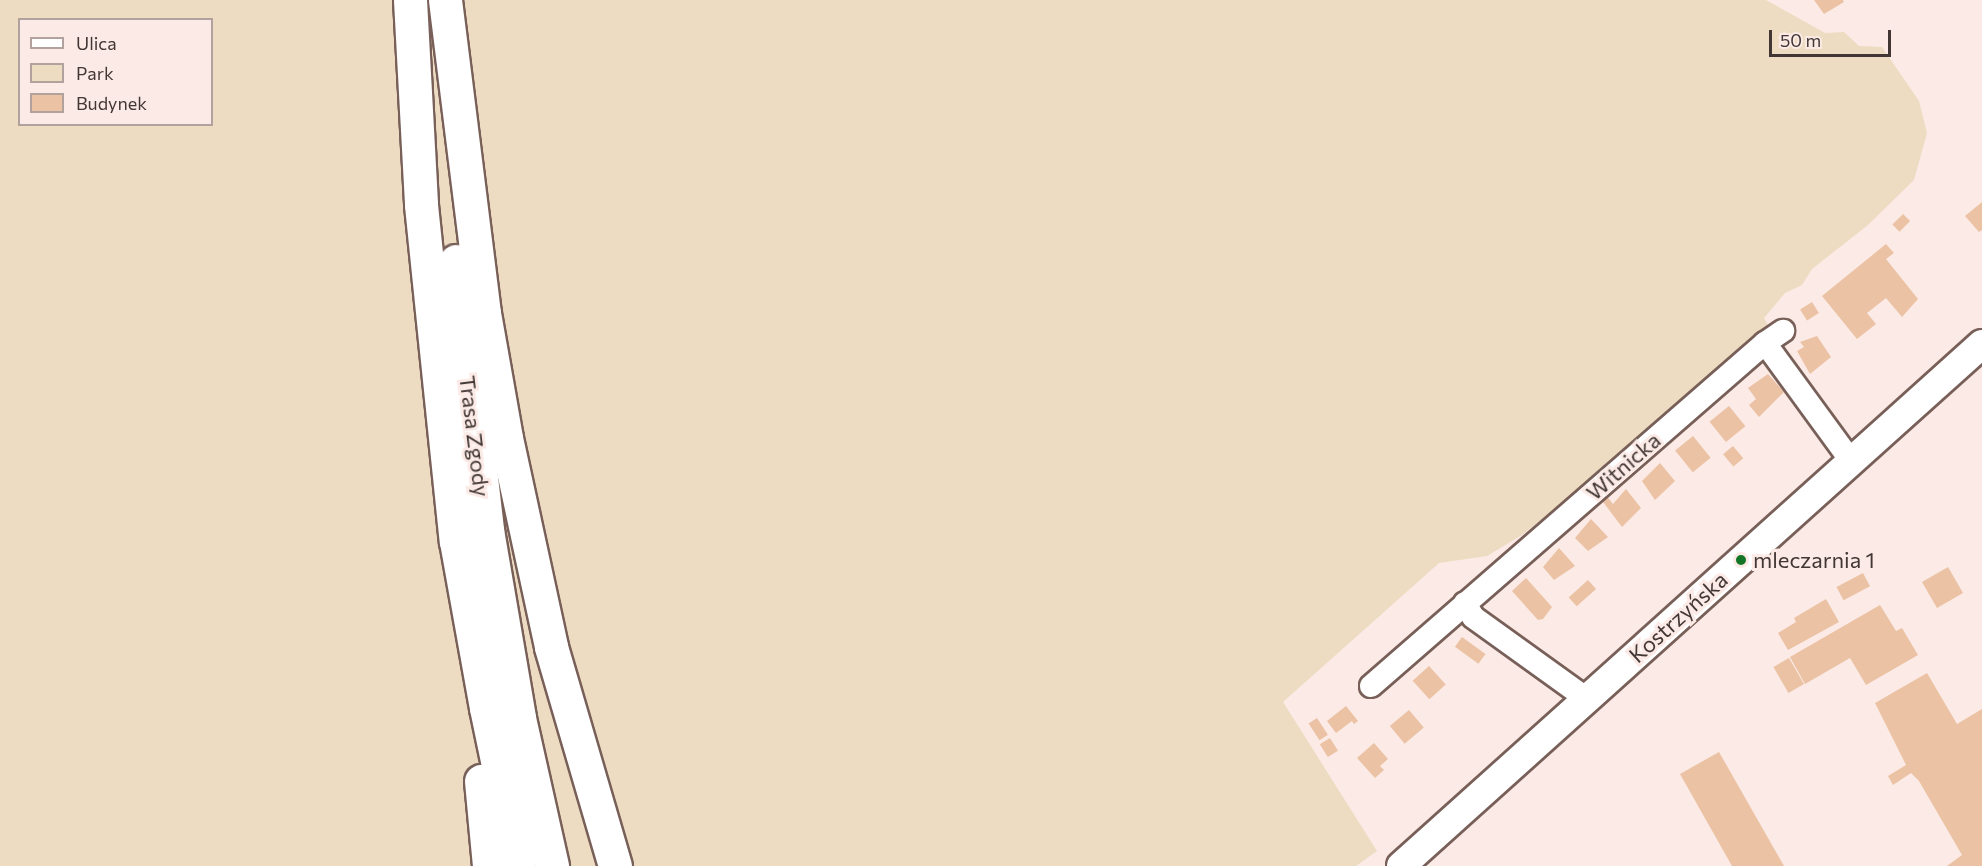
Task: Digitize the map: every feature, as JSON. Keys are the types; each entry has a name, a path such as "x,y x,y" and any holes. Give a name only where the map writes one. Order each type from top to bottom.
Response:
{"highway":[{"name":"Trasa Zgody","path":"410,0 426,264 456,541 519,866"},
{"name":"Trasa Zgody","path":"442,0 457,274 474,439 505,647 552,866"},
{"path":"442,0 480,280 506,438 551,647 615,866"},
{"path":"456,541 462,659 489,866"}],"main road":[{"name":"Kostrzyńska","path":"1401,866 1982,344"}],"street":[{"name":"Witnicka","path":"1371,686 1774,337 1851,461"},
{"path":"1465,603 1473,616 1587,699"}],"green space":[{"path":"0,0 1766,0 1825,33 1844,32 1859,46 1882,47 1919,101 1927,133 1914,180 1868,225 1812,269 1802,285 1785,293 1764,318 1773,334 1522,535 1487,556 1439,563 1283,702 1377,851 1356,866 0,866"}],"building":[{"path":"1814,0 1843,0 1844,2 1824,14"},
{"path":"1982,202 1982,230 1979,232 1965,216"},
{"path":"1903,214 1910,221 1899,232 1892,225"},
{"path":"1886,244 1894,253 1886,259 1918,299 1902,317 1886,298 1867,313 1876,324 1857,339 1822,296"},
{"path":"1812,302 1819,313 1807,320 1800,309"},
{"path":"1817,336 1831,357 1810,374 1797,351 1804,347 1800,342"},
{"path":"1768,374 1784,392 1759,417 1749,405 1756,399 1748,388"},
{"path":"1729,406 1745,426 1726,442 1710,422"},
{"path":"1693,436 1711,458 1693,472 1675,450"},
{"path":"1733,446 1743,458 1733,467 1723,454"},
{"path":"1660,463 1675,481 1655,500 1642,481"},
{"path":"1626,489 1641,508 1622,527 1600,498 1605,494 1613,504"},
{"path":"1591,519 1608,537 1588,551 1575,538"},
{"path":"1559,548 1575,566 1554,580 1543,567"},
{"path":"1948,567 1963,593 1937,608 1922,582"},
{"path":"1863,573 1870,586 1844,600 1837,587"},
{"path":"1526,578 1552,607 1543,619 1538,620 1512,591"},
{"path":"1588,580 1596,589 1577,606 1569,597"},
{"path":"1826,599 1839,622 1788,650 1778,633 1796,622 1794,618"},
{"path":"1880,605 1896,631 1902,628 1918,655 1866,685 1850,658 1805,684 1790,657"},
{"path":"1462,637 1485,654 1478,664 1455,647"},
{"path":"1789,658 1804,684 1788,693 1773,667"},
{"path":"1429,666 1446,685 1429,699 1413,681"},
{"path":"1927,673 1957,724 1982,709 1982,866 1947,866 1962,855 1919,781 1911,773 1893,785 1888,776 1906,765 1875,703"},
{"path":"1346,706 1358,721 1354,724 1352,721 1336,733 1327,721"},
{"path":"1409,710 1424,728 1405,744 1390,726"},
{"path":"1317,718 1328,735 1320,740 1309,723"},
{"path":"1330,738 1338,751 1328,757 1320,744"},
{"path":"1374,743 1388,759 1380,766 1384,770 1375,778 1357,758"},
{"path":"1719,752 1784,866 1732,866 1680,774"}],"place":[{"name":"mleczarnia 1","path":"1741,560"}]}
